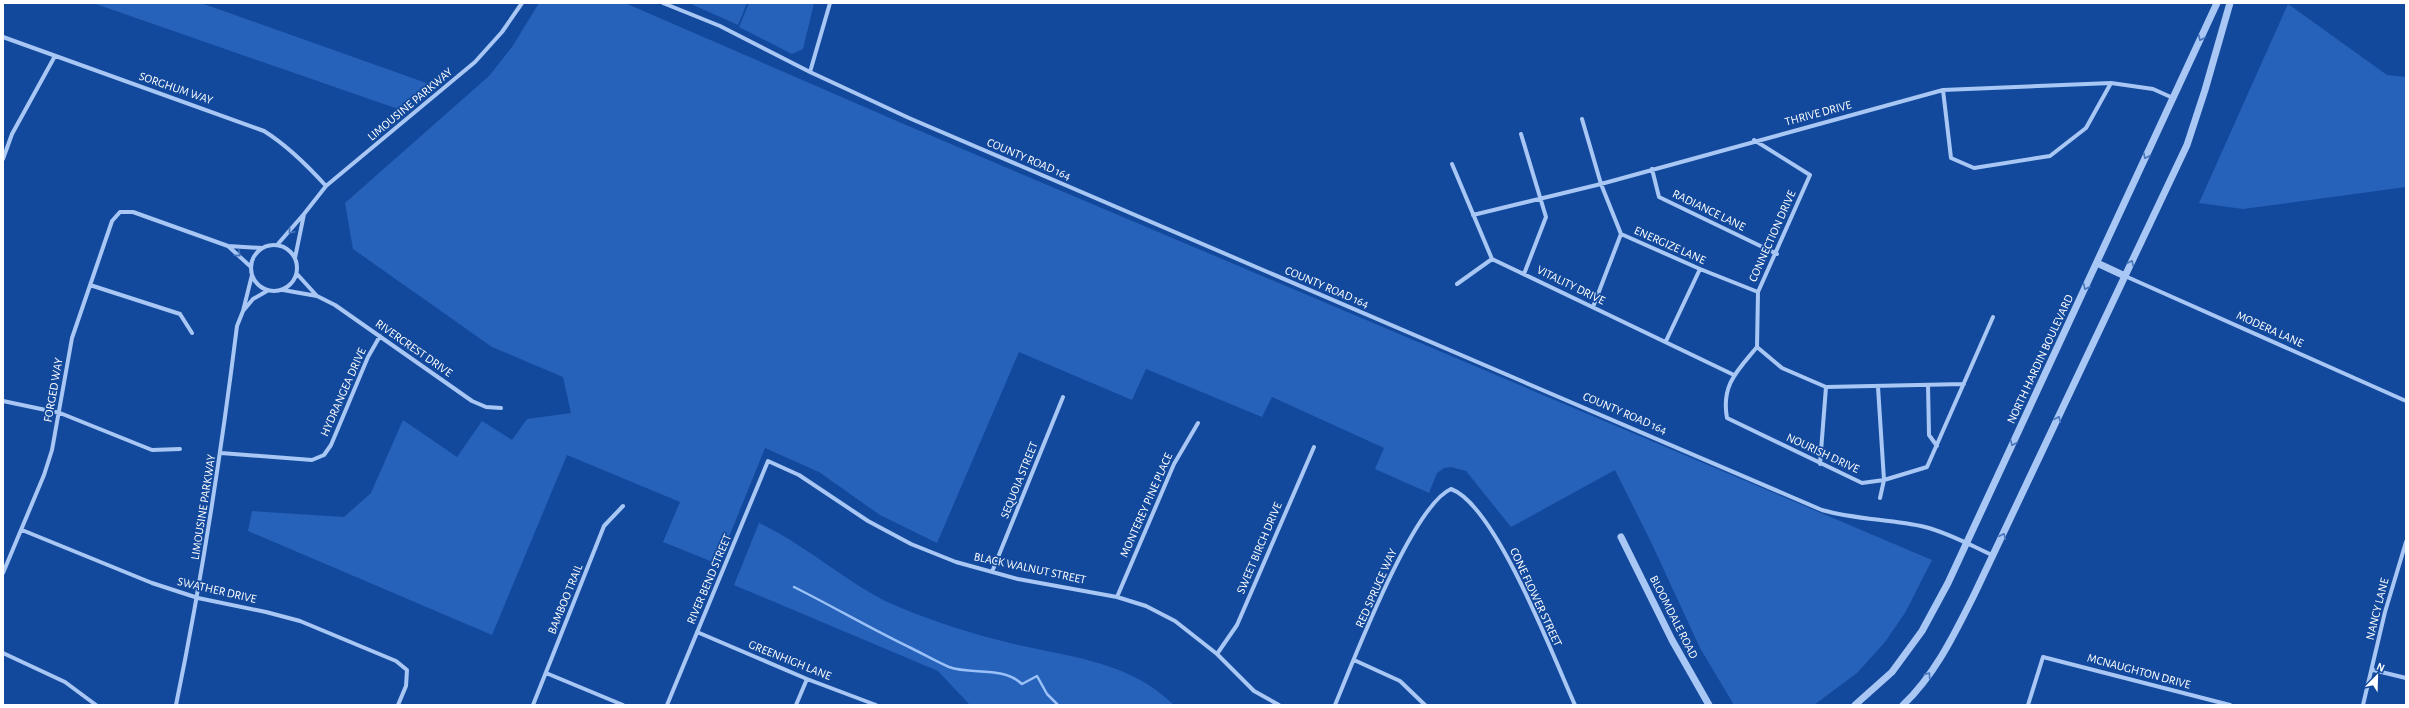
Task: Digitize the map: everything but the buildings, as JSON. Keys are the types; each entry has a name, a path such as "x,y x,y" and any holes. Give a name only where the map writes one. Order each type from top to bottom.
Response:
{"street":[{"name":"LIMOUSINE PARKWAY","path":"277,245 326,186 475,62 502,32 522,3"},
{"name":"COUNTY ROAD 164","path":"663,3 720,26 810,72 909,118 1822,510 1846,517 1902,522 1927,528 1994,556"},
{"path":"810,72 830,3"},
{"name":"NORTH HARDIN BOULEVARD","path":"1855,705 1892,672 1922,631 1967,544 2217,3"},
{"path":"1903,705 1912,697 1940,658 1994,556 2187,145 2205,90 2230,3"},
{"name":"SORGHUM WAY","path":"3,37 264,131 282,142 302,160 326,186"},
{"path":"3,159 12,134 55,56"},
{"path":"1943,90 1951,158 1974,168 2050,156 2086,128 2111,83"},
{"name":"THRIVE DRIVE","path":"1473,215 1601,184 1754,140 1943,90 2111,83 2153,89 2173,98"},
{"name":"ENERGIZE LANE","path":"1582,119 1601,184 1621,234 1700,269 1758,292"},
{"path":"1521,134 1546,217 1524,274"},
{"name":"CONNECTION DRIVE","path":"1754,140 1810,175 1777,254 1758,292 1757,347"},
{"path":"1452,164 1492,259 1457,284"},
{"name":"RADIANCE LANE","path":"1652,169 1659,197 1777,254"},
{"name":"FORGED WAY","path":"3,573 44,475 60,413 72,338 112,221 120,212 133,212 228,246"},
{"name":"LIMOUSINE PARKWAY","path":"295,258 304,214"},
{"path":"1593,307 1621,234"},
{"path":"228,246 262,248 277,245 284,248 295,258 297,274 294,281 282,290 267,290 260,287 252,275 252,260 262,248"},
{"path":"228,246 251,267"},
{"name":"VITALITY DRIVE","path":"1492,259 1666,341 1734,375"},
{"path":"2097,263 2125,276"},
{"path":"1666,341 1700,269"},
{"name":"RIVERCREST DRIVE","path":"297,274 317,296"},
{"name":"LIMOUSINE PARKWAY","path":"176,705 198,598 221,453 237,326 243,311 252,275"},
{"name":"MODERA LANE","path":"2125,276 2406,401"},
{"path":"90,285 180,314 192,333"},
{"name":"LIMOUSINE PARKWAY","path":"243,311 254,299 267,290"},
{"name":"RIVERCREST DRIVE","path":"282,290 317,296 335,305 472,401 486,407 502,408"},
{"name":"NOURISH DRIVE","path":"1757,347 1734,375 1724,401 1727,418 1862,483 1884,480 1927,467 1993,318"},
{"name":"HYDRANGEA DRIVE","path":"221,453 312,460 324,455 331,445 368,357 380,336"},
{"path":"1757,347 1782,368 1826,387 1964,384"},
{"path":"1928,385 1929,435 1937,446"},
{"path":"1820,464 1826,387"},
{"path":"1878,387 1884,480 1880,498"},
{"name":"SEQUOIA STREET","path":"992,572 1063,396"},
{"path":"3,401 60,413 152,450 180,449"},
{"name":"MONTEREY PINE PLACE","path":"1117,597 1174,464 1198,424"},
{"name":"SWEET BIRCH DRIVE","path":"1217,654 1237,625 1314,446"},
{"name":"BLACK WALNUT STREET","path":"768,461 799,475 868,521 911,544 956,562 992,572 1117,597 1146,606 1175,621 1217,654 1254,691 1278,705"},
{"name":"RIVER BEND STREET","path":"667,705 768,461"},
{"name":"RED SPRUCE WAY","path":"1335,705 1398,558 1440,496 1451,489"},
{"name":"CONE FLOWER STREET","path":"1451,489 1459,492 1470,503 1503,549 1525,592 1575,705"},
{"name":"BAMBOO TRAIL","path":"532,705 604,526 624,506"},
{"name":"SWATHER DRIVE","path":"22,530 152,583 198,598 266,612 300,621 396,662 407,670 406,686 398,705"},
{"name":"BLOOMDALE ROAD","path":"1621,537 1672,640 1709,705"},
{"name":"NANCY LANE","path":"2363,705 2373,670 2386,612 2406,542"},
{"name":"GREENHIGH LANE","path":"697,632 807,679 876,705"},
{"path":"3,653 65,682 96,705"},
{"name":"MCNAUGHTON DRIVE","path":"2028,705 2043,657 2230,705"},
{"path":"1354,660 1400,681 1425,705"},
{"path":"2373,670 2406,678"},
{"path":"546,672 623,705"},
{"path":"796,705 807,679"}],"shaded area":[{"path":"93,3 201,3 432,85 401,110"},
{"path":"539,3 625,3 906,125 1932,560 1905,613 1885,642 1857,673 1814,705 1734,705 1700,648 1651,542 1615,470 1511,527 1466,471 1451,467 1444,468 1437,473 1429,493 1375,469 1384,448 1272,397 1262,417 1146,369 1132,400 1019,352 937,543 880,515 819,472 765,448 718,564 663,542 680,502 567,455 492,635 248,531 252,511 344,517 371,493 403,420 457,457 482,421 512,440 527,419 571,413 563,377 492,347 353,249 345,203 489,76 512,47"},
{"path":"689,3 747,3 738,25"},
{"path":"749,3 814,3 803,49 792,54 739,27"},
{"path":"2288,4 2387,75 2406,77 2406,187 2243,209 2199,203"},
{"path":"759,523 794,542 859,586 894,605 924,617 987,637 1081,658 1101,664 1139,679 1174,705 970,705 938,671 734,585"}],"waterway":[{"path":"794,587 949,667 1006,675 1014,678 1022,684 1037,676 1047,694 1058,705"}]}
